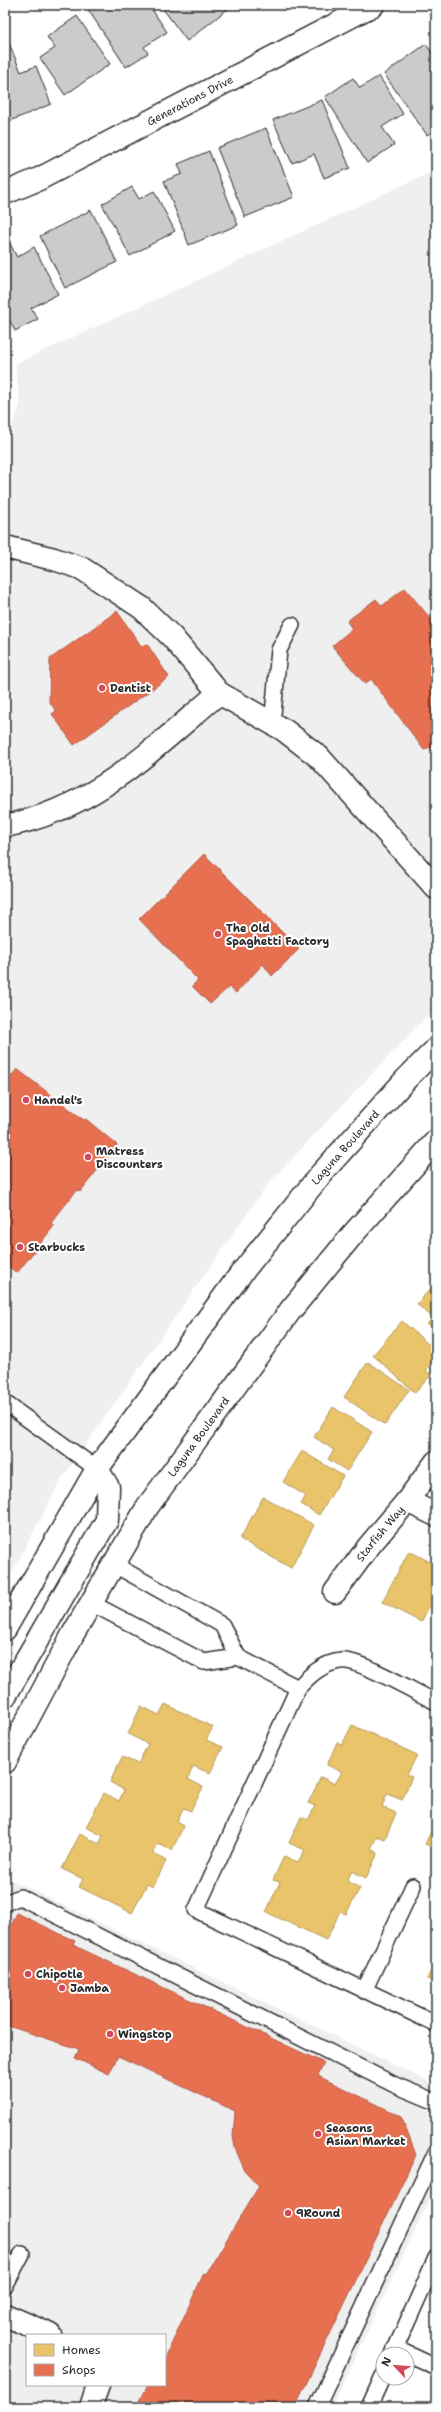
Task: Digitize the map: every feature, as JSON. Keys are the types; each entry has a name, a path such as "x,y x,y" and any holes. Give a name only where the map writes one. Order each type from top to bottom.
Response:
{"main road":[{"name":"Generations Drive","path":"5,193 39,179 372,5"},
{"path":"5,547 54,558 81,568 142,608 172,637 219,693 298,740 319,757 436,888"},
{"path":"5,826 35,820 57,812 97,791 219,693"},
{"name":"Laguna Boulevard","path":"5,1628 97,1469 240,1275 321,1174 407,1078 436,1049"},
{"name":"Laguna Boulevard","path":"5,1762 91,1603 148,1506 290,1311 353,1234 436,1141"},
{"path":"407,1501 436,1462"},
{"path":"5,1696 107,1520 108,1487 97,1469"},
{"name":"Starfish Way","path":"335,1592 368,1546 407,1501 436,1515"},
{"path":"5,2315 49,2334"},
{"path":"90,2407 98,2386"}],"lane":[{"path":"272,725 279,650 292,625"},
{"path":"5,1403 97,1469"},
{"path":"113,1564 222,1625 238,1657"},
{"path":"91,1603 204,1662 238,1657 298,1688"},
{"path":"436,1702 368,1668 343,1660 327,1664 309,1676 298,1688 196,1910 436,2024"},
{"path":"364,1991 413,1886"},
{"path":"5,1903 20,1897 388,2082 436,2102"},
{"path":"317,2407 436,2152"},
{"path":"5,2286 22,2254"},
{"path":"396,2346 436,2258"},
{"path":"415,2360 436,2368"},
{"path":"369,2407 378,2386"}],"shaded area":[{"path":"436,170 436,1006 268,1184 61,1480 5,1586 5,444 20,406 15,364"},
{"path":"5,1877 436,2085 436,2186 332,2407 5,2407"}],"building: Homes":[{"path":"436,1282 436,1332 427,1324 433,1318 417,1304"},
{"path":"402,1321 436,1351 436,1358 426,1370 431,1375 415,1393 373,1355"},
{"path":"368,1362 409,1390 385,1425 344,1397"},
{"path":"333,1407 372,1432 347,1471 328,1459 334,1450 314,1437"},
{"path":"302,1451 343,1476 319,1515 301,1504 306,1496 283,1482"},
{"path":"263,1497 314,1525 291,1568 240,1539"},
{"path":"409,1551 436,1565 436,1594 421,1622 382,1602"},
{"path":"165,1704 213,1727 206,1740 223,1747 210,1773 193,1766 188,1779 203,1787 191,1811 184,1808 177,1821 184,1825 172,1850 158,1844 153,1853 166,1861 153,1887 147,1884 132,1913 79,1887 83,1879 62,1869 80,1834 99,1844 103,1836 86,1827 104,1793 119,1801 124,1790 110,1782 122,1757 138,1764 148,1744 128,1734 141,1706 159,1715"},
{"path":"352,1725 417,1755 407,1775 412,1777 402,1800 387,1794 382,1807 396,1813 385,1839 377,1836 371,1849 378,1853 366,1878 352,1871 347,1881 360,1888 346,1914 340,1912 326,1940 266,1912 280,1882 273,1880 284,1856 298,1862 305,1850 289,1843 301,1817 308,1820 315,1806 308,1803 321,1777 335,1784 342,1772 327,1765 337,1742 342,1745"},
{"path":"436,1821 436,1849 425,1844"},
{"path":"436,1960 436,1983 427,1979"}],"building: Shops":[{"path":"405,588 436,625 436,754 430,747 424,750 371,679 365,684 332,646 352,629 347,621 376,599 382,606"},
{"name":"Dentist","path":"117,611 142,647 147,644 169,677 74,745 52,714 56,711 49,701 50,659"},
{"name":"The Old Spaghetti Factory","path":"204,854 299,949 272,976 263,964 236,993 229,987 210,1004 192,986 198,980 139,919"},
{"path":"17,1069 84,1120 86,1119 117,1145 80,1192 77,1190 51,1223 54,1226 17,1273 5,1264 5,1084"},
{"path":"17,1913 75,1941 73,1945 324,2063 318,2076 401,2116 416,2155 295,2407 142,2407 144,2404 139,2401 146,2386 166,2386 166,2356 204,2273 206,2274 259,2186 245,2171 235,2148 233,2136 235,2111 118,2056 109,2074 75,2058 79,2049 5,2025 5,1938"}],"building: Other":[{"path":"85,5 149,5 167,32 144,47 148,53 126,67"},
{"path":"160,5 226,5 229,8 187,41"},
{"path":"77,16 110,64 65,95 40,58 55,48 47,37"},
{"path":"8,41 21,72 36,66 51,104 5,123 5,42"},
{"path":"426,44 436,59 436,129 427,135 384,74"},
{"path":"379,76 403,114 382,127 394,145 367,163 325,97 353,78 360,88"},
{"path":"322,100 350,168 324,178 314,154 292,163 273,120"},
{"path":"266,128 294,197 245,217 217,148"},
{"path":"209,151 238,225 189,245 164,181 182,174 178,164"},
{"path":"132,187 139,199 154,191 175,231 130,256 102,204"},
{"path":"91,210 117,262 65,288 40,236"},
{"path":"10,244 17,257 34,247 58,294 31,308 38,319 15,331 5,311 5,247"}],"place":[{"name":"Dentist","path":"102,688"},
{"name":"The Old Spaghetti Factory","path":"218,934"},
{"name":"Handel's","path":"26,1100"},
{"name":"Matress Discounters","path":"88,1157"},
{"name":"Starbucks","path":"20,1247"},
{"name":"Chipotle","path":"28,1974"},
{"name":"Jamba","path":"62,1988"},
{"name":"Wingstop","path":"110,2034"},
{"name":"Seasons Asian Market","path":"318,2134"},
{"name":"9Round","path":"288,2213"}]}
